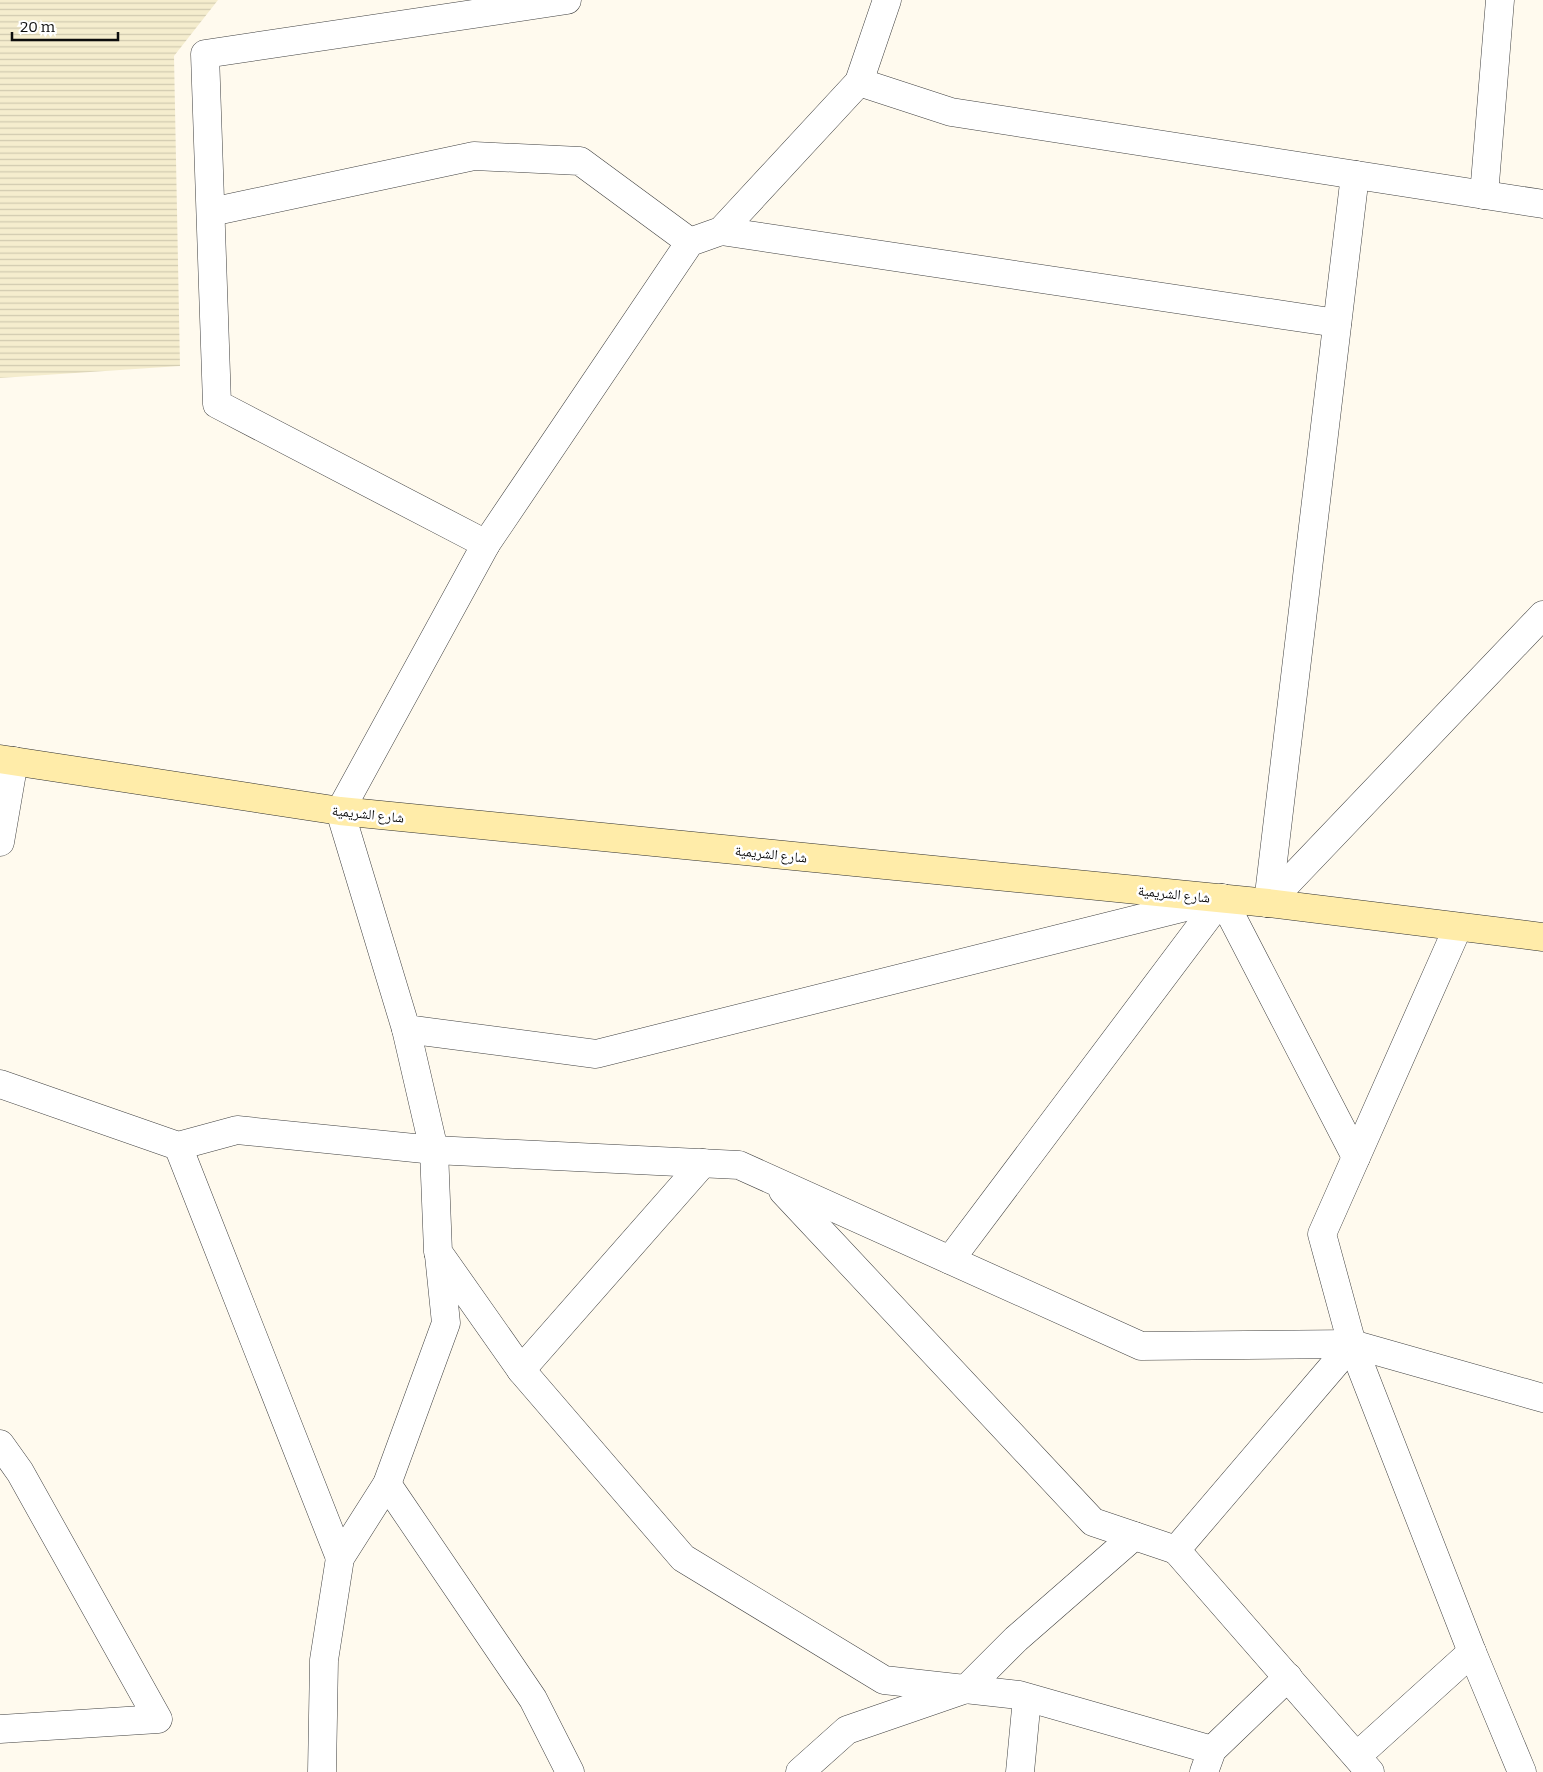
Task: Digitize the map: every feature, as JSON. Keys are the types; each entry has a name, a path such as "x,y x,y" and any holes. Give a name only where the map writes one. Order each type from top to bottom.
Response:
{"street":[{"path":"486,544 217,404 205,54 567,0"},
{"path":"322,1772 324,1660 340,1558 387,1484 446,1323 438,1252 434,1150 406,1029 340,812 486,544 690,242 720,231 859,82 887,0"},
{"path":"1484,195 1500,0"},
{"path":"859,82 951,112 1543,204"},
{"path":"211,212 474,156 580,161 690,242"},
{"path":"1268,902 1356,175"},
{"path":"720,231 1337,323"},
{"path":"1268,902 1543,615"},
{"path":"0,842 7,760"},
{"name":"شارع الشريمية","path":"7,760 340,812 1268,902 1543,937"},
{"path":"406,1029 596,1054 1222,898"},
{"path":"1222,898 1356,1157"},
{"path":"950,1260 1222,898"},
{"path":"1458,927 1322,1234 1352,1344 1472,1652 1522,1772"},
{"path":"0,1084 178,1146 237,1130 434,1150 738,1165 1141,1346 1352,1344 1543,1398"},
{"path":"178,1146 340,1558"},
{"path":"521,1370 703,1163"},
{"path":"774,1181 1093,1522 1176,1550 1363,1764 1472,1652"},
{"path":"438,1252 521,1370 683,1558 884,1680 1019,1695 1208,1761 1288,1677"},
{"path":"1176,1550 1352,1344"},
{"path":"0,1444 20,1472 158,1719 0,1729"},
{"path":"387,1484 533,1699 570,1772"},
{"path":"800,1772 847,1730 966,1689 1016,1639 1134,1536"},
{"path":"1020,1772 1027,1698"}],"shaded area":[{"path":"0,0 218,0 174,56 180,366 0,378"}]}
